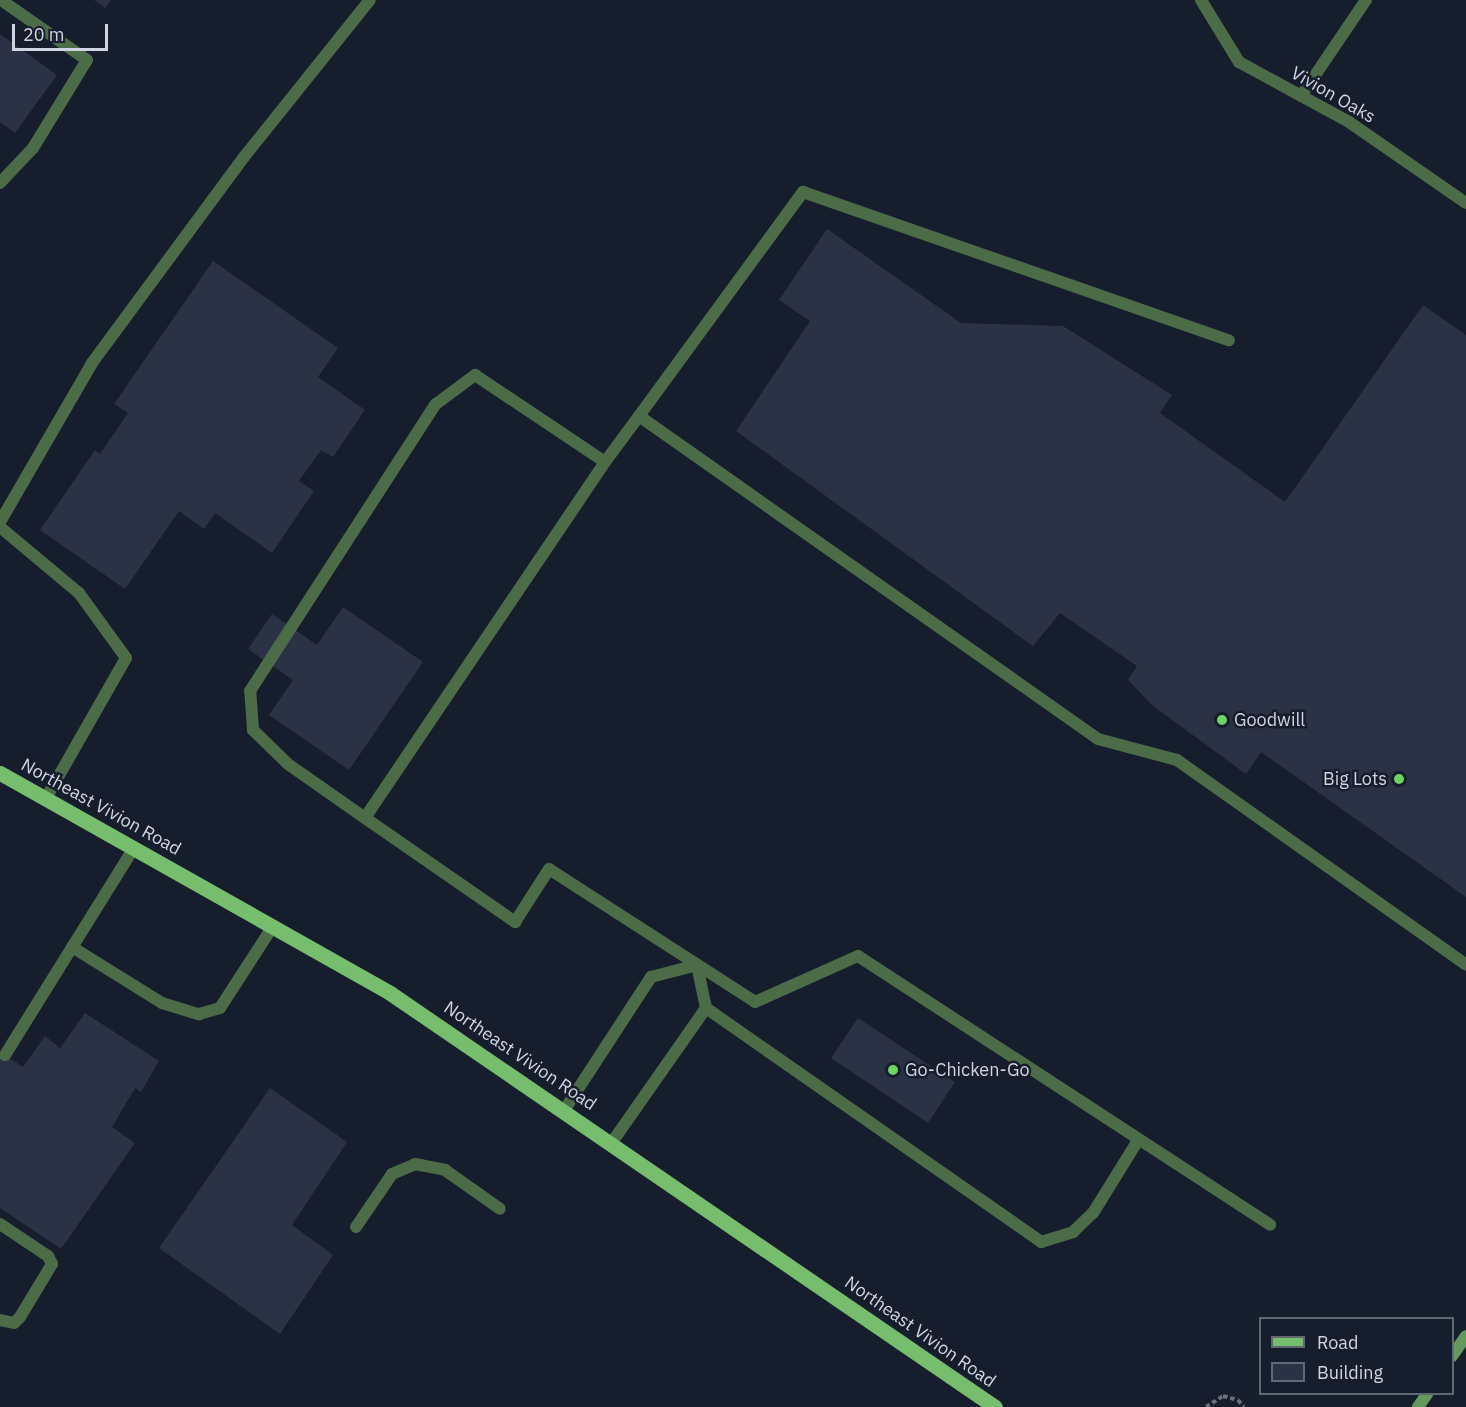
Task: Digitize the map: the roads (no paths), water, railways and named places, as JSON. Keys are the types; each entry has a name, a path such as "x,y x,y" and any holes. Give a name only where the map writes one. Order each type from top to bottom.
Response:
{"main road":[{"name":"Northeast Vivion Road","path":"0,773 390,993 565,1109 995,1407"},
{"path":"1454,1353 1466,1336"}],"street":[{"path":"0,183 33,148 87,60 1,0"},
{"path":"0,522 92,363 244,157 370,0"},
{"name":"Vivion Oaks","path":"1201,0 1239,62 1348,122 1466,204"},
{"path":"1301,96 1366,0"},
{"path":"365,818 605,462 803,192 1229,340"},
{"path":"605,462 475,375 436,404 250,691 253,730 288,764 515,922 549,869 755,1002 858,956 1137,1142 1270,1225"},
{"path":"639,416 1098,739 1177,760 1466,965"},
{"path":"0,527 79,593 126,658 46,798"},
{"path":"5,1055 134,848"},
{"path":"72,947 162,1003 200,1014 220,1008 273,926"},
{"path":"697,965 706,1008 1041,1242 1073,1232 1093,1213 1137,1142"},
{"path":"565,1109 651,977 697,965"},
{"path":"612,1142 706,1008"},
{"path":"356,1227 392,1174 415,1164 445,1170 500,1209"},
{"path":"0,1224 48,1256 52,1264 20,1317 14,1323 0,1320"}],"place":[{"name":"Goodwill","path":"1222,720"},
{"name":"Big Lots","path":"1399,779"},
{"name":"Go-Chicken-Go","path":"893,1070"}]}
